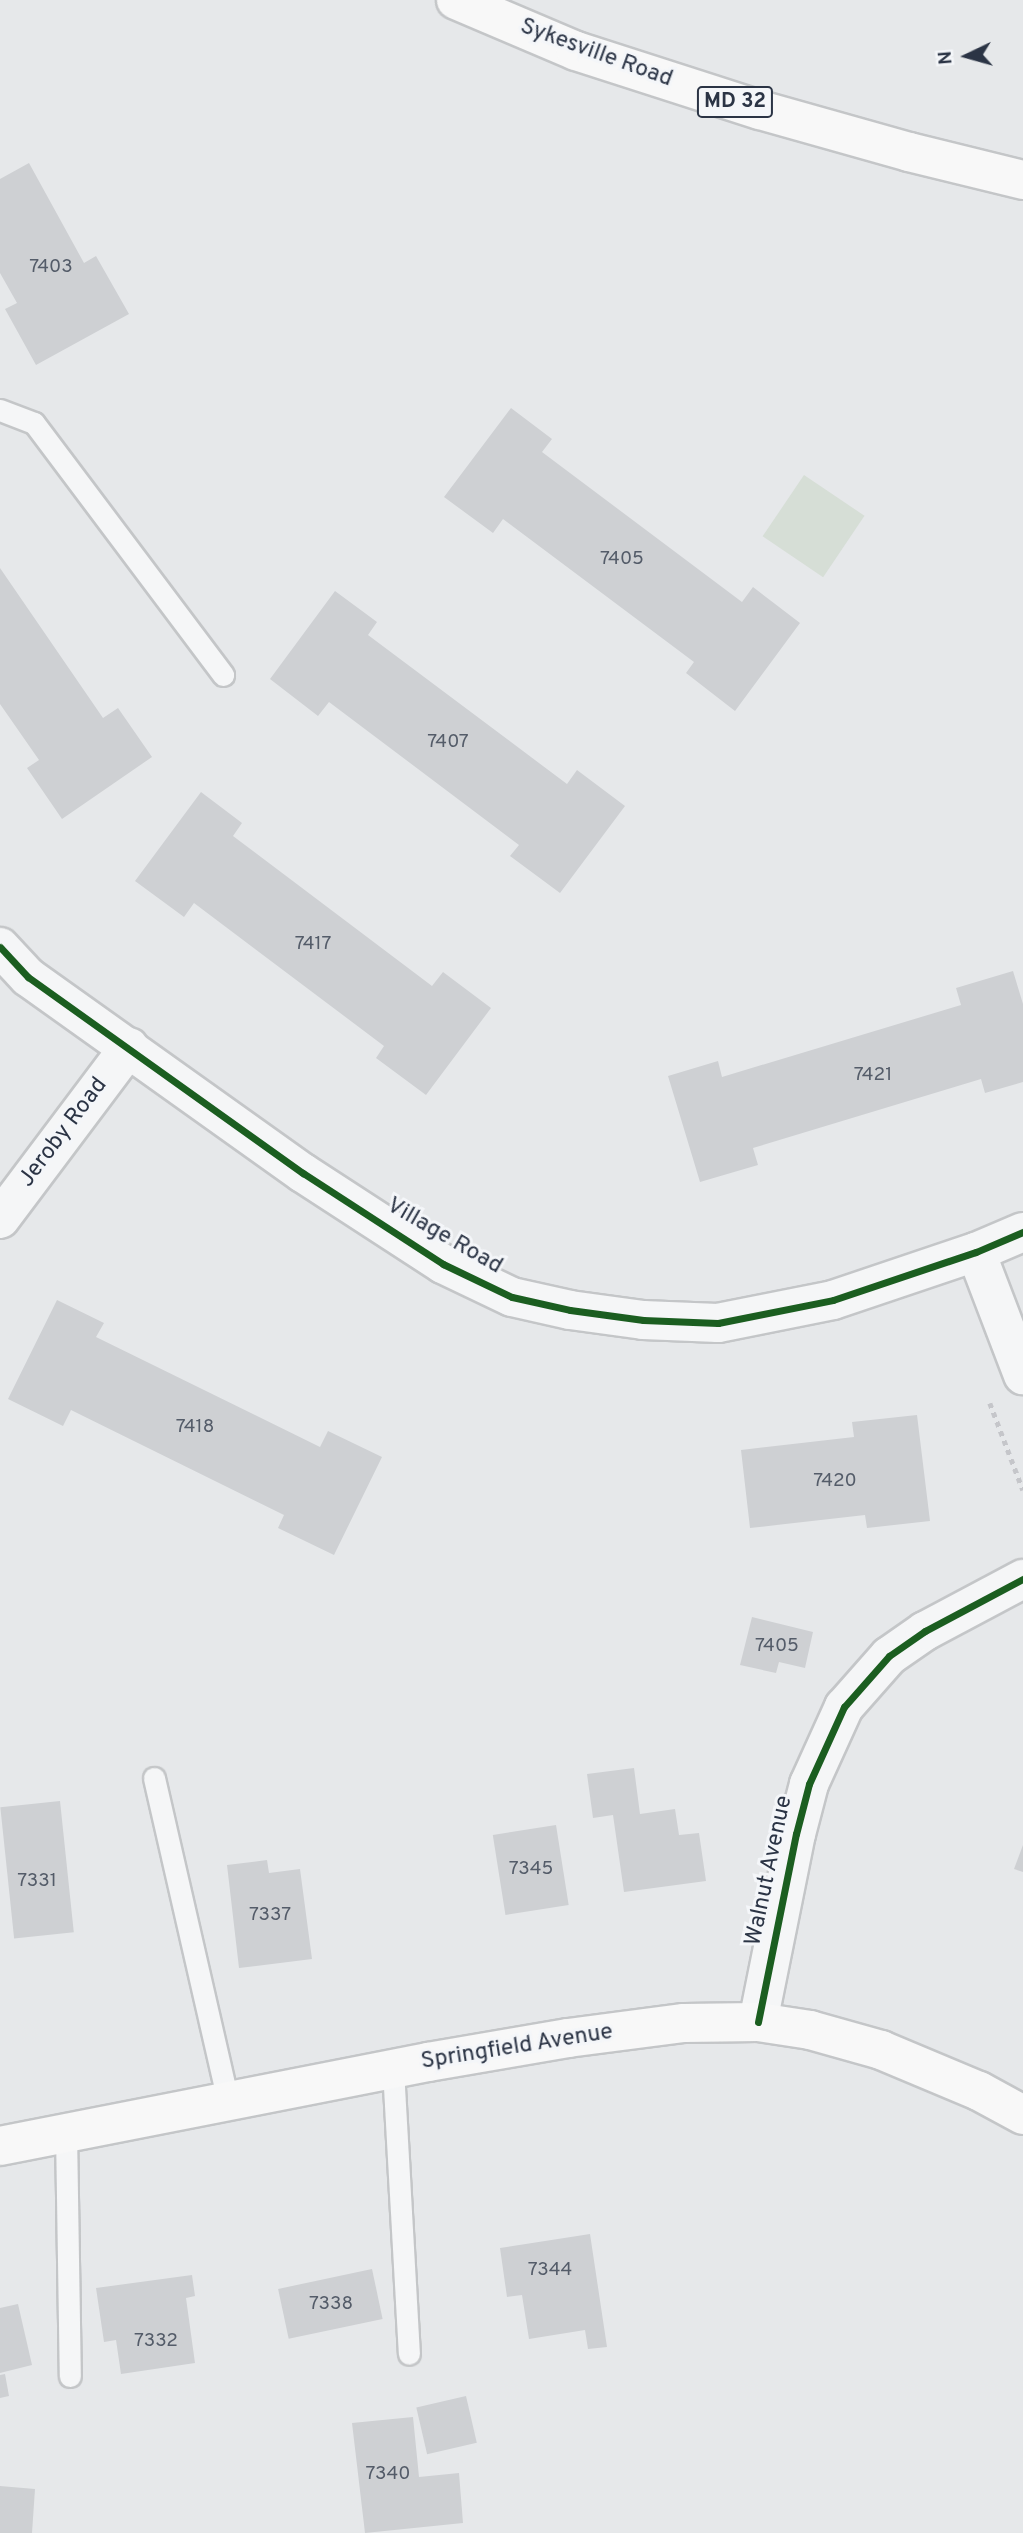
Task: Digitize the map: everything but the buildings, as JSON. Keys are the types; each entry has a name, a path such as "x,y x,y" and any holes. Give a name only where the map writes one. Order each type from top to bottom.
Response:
{"main road":[{"name":"Sykesville Road","path":"456,0 576,51 760,110 909,152 1023,180"},
{"name":"Springfield Avenue","path":"0,2146 393,2069 568,2038 658,2026 758,2022 810,2030 881,2050 979,2091 1023,2116"}],"street":[{"name":"Village Road","path":"0,947 28,977 303,1173 443,1264 512,1297 570,1310 643,1320 718,1323 833,1300 976,1252 1023,1232"},
{"name":"Jeroby Road","path":"0,1219 129,1047"},
{"path":"976,1252 1023,1375"},
{"name":"Walnut Avenue","path":"758,2022 796,1834 809,1784 844,1707 889,1656 925,1631 1023,1579"}],"lane":[{"path":"0,410 34,423 223,675"},
{"path":"154,1778 228,2101"},
{"path":"393,2069 409,2354"},
{"path":"66,2132 70,2376"}],"shaded area":[{"path":"804,475 865,516 823,577 763,536"}],"cycle path":[{"path":"0,947 28,977 303,1173 443,1264 512,1297 570,1310 643,1320 718,1323 833,1300 976,1252 1023,1232"},
{"path":"758,2022 796,1834 809,1784 844,1707 889,1656 925,1631 1023,1579"}]}
